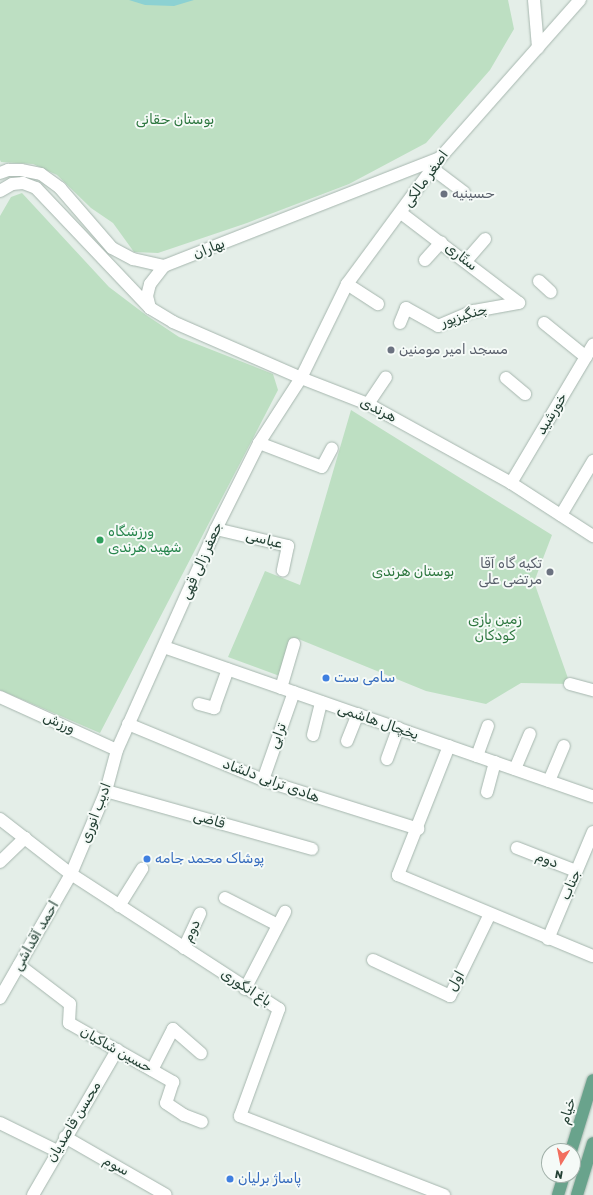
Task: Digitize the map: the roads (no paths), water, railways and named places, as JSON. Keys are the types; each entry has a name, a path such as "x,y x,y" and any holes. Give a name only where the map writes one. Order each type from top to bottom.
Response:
{"main road":[{"name":"خیام","path":"574,1143 593,1080"},
{"path":"577,1195 592,1147"},
{"path":"558,1195 562,1183"}],"street":[{"path":"534,0 538,48"},
{"name":"اصغر مالکی","path":"301,378 346,284 401,213 440,158 580,0"},
{"name":"بهاران","path":"164,266 440,158"},
{"path":"433,169 464,192"},
{"path":"0,173 8,170 21,170 41,174 60,188 112,248 133,259 164,266 150,284 147,296 150,308"},
{"path":"0,191 12,184 23,183 36,188 150,308"},
{"name":"ستّاری","path":"401,213 466,261 519,303"},
{"path":"466,261 485,239"},
{"path":"426,260 441,242"},
{"path":"539,281 551,292"},
{"path":"346,284 378,304"},
{"name":"چنگیزپور","path":"400,323 406,308 438,326 474,311 519,303"},
{"name":"هرندی","path":"150,308 190,332 368,404 511,483 593,536"},
{"path":"544,323 586,357"},
{"name":"خورشید","path":"511,483 593,345"},
{"path":"368,404 386,377"},
{"name":"جعفر زالی قهی","path":"117,750 216,529 259,443 301,378"},
{"path":"506,378 526,394"},
{"path":"259,443 322,467 332,448"},
{"path":"561,515 593,462"},
{"name":"عباسی","path":"216,529 288,546 283,570"},
{"path":"282,688 294,644"},
{"name":"یخچال هاشمی","path":"164,647 593,796"},
{"path":"199,704 214,708 228,669"},
{"path":"570,684 593,689"},
{"name":"ترابی","path":"263,780 294,692"},
{"name":"ورزش","path":"0,697 117,750"},
{"path":"312,734 321,702"},
{"path":"347,741 358,714"},
{"name":"هادی ترابی دلشاد","path":"128,724 263,780 418,829"},
{"path":"477,756 488,726"},
{"path":"387,759 398,728"},
{"path":"515,769 530,734"},
{"path":"449,746 418,829 398,875 548,939 593,956"},
{"path":"549,781 564,746"},
{"name":"ادیب انوری","path":"71,874 106,791 117,750"},
{"path":"487,792 496,762"},
{"name":"قاضی","path":"106,791 312,849"},
{"name":"باغ انگوری","path":"0,819 71,874 245,989 279,1009 240,1116 444,1195"},
{"name":"جناب","path":"548,939 593,832"},
{"path":"0,862 25,838"},
{"name":"دوم","path":"517,848 576,872"},
{"path":"119,906 142,869"},
{"name":"احمد آقداشی","path":"0,998 71,874"},
{"path":"225,898 278,924"},
{"path":"245,989 285,912"},
{"name":"دوم","path":"184,948 200,914"},
{"name":"اول","path":"373,960 450,996 490,914"},
{"name":"حسین شاکیان","path":"19,965 70,1004 69,1023 173,1082 166,1103 184,1115 202,1122"},
{"path":"152,1070 173,1029 201,1053"},
{"name":"محسن قاصدیان","path":"32,1195 117,1050"},
{"path":"0,1123 57,1151"},
{"name":"سوم","path":"65,1137 166,1195"}],"water":[{"path":"129,0 194,0 174,6 145,5"}],"place":[{"name":"حسینیه","path":"444,194"},
{"name":"مسجد امیر مومنین","path":"391,350"},
{"name":"ورزشگاه شهید هرندی","path":"100,540"},
{"name":"تکیه گاه آقا مرتضی علی","path":"550,572"},
{"name":"سامی ست","path":"326,678"},
{"name":"پوشاک محمد جامه","path":"147,859"},
{"name":"پاساژ برلیان","path":"230,1179"}],"park label":[{"name":"بوستان حقانی","path":"175,120"},
{"name":"بوستان هرندی","path":"413,572"},
{"name":"زمین بازی کودکان","path":"495,628"}]}
